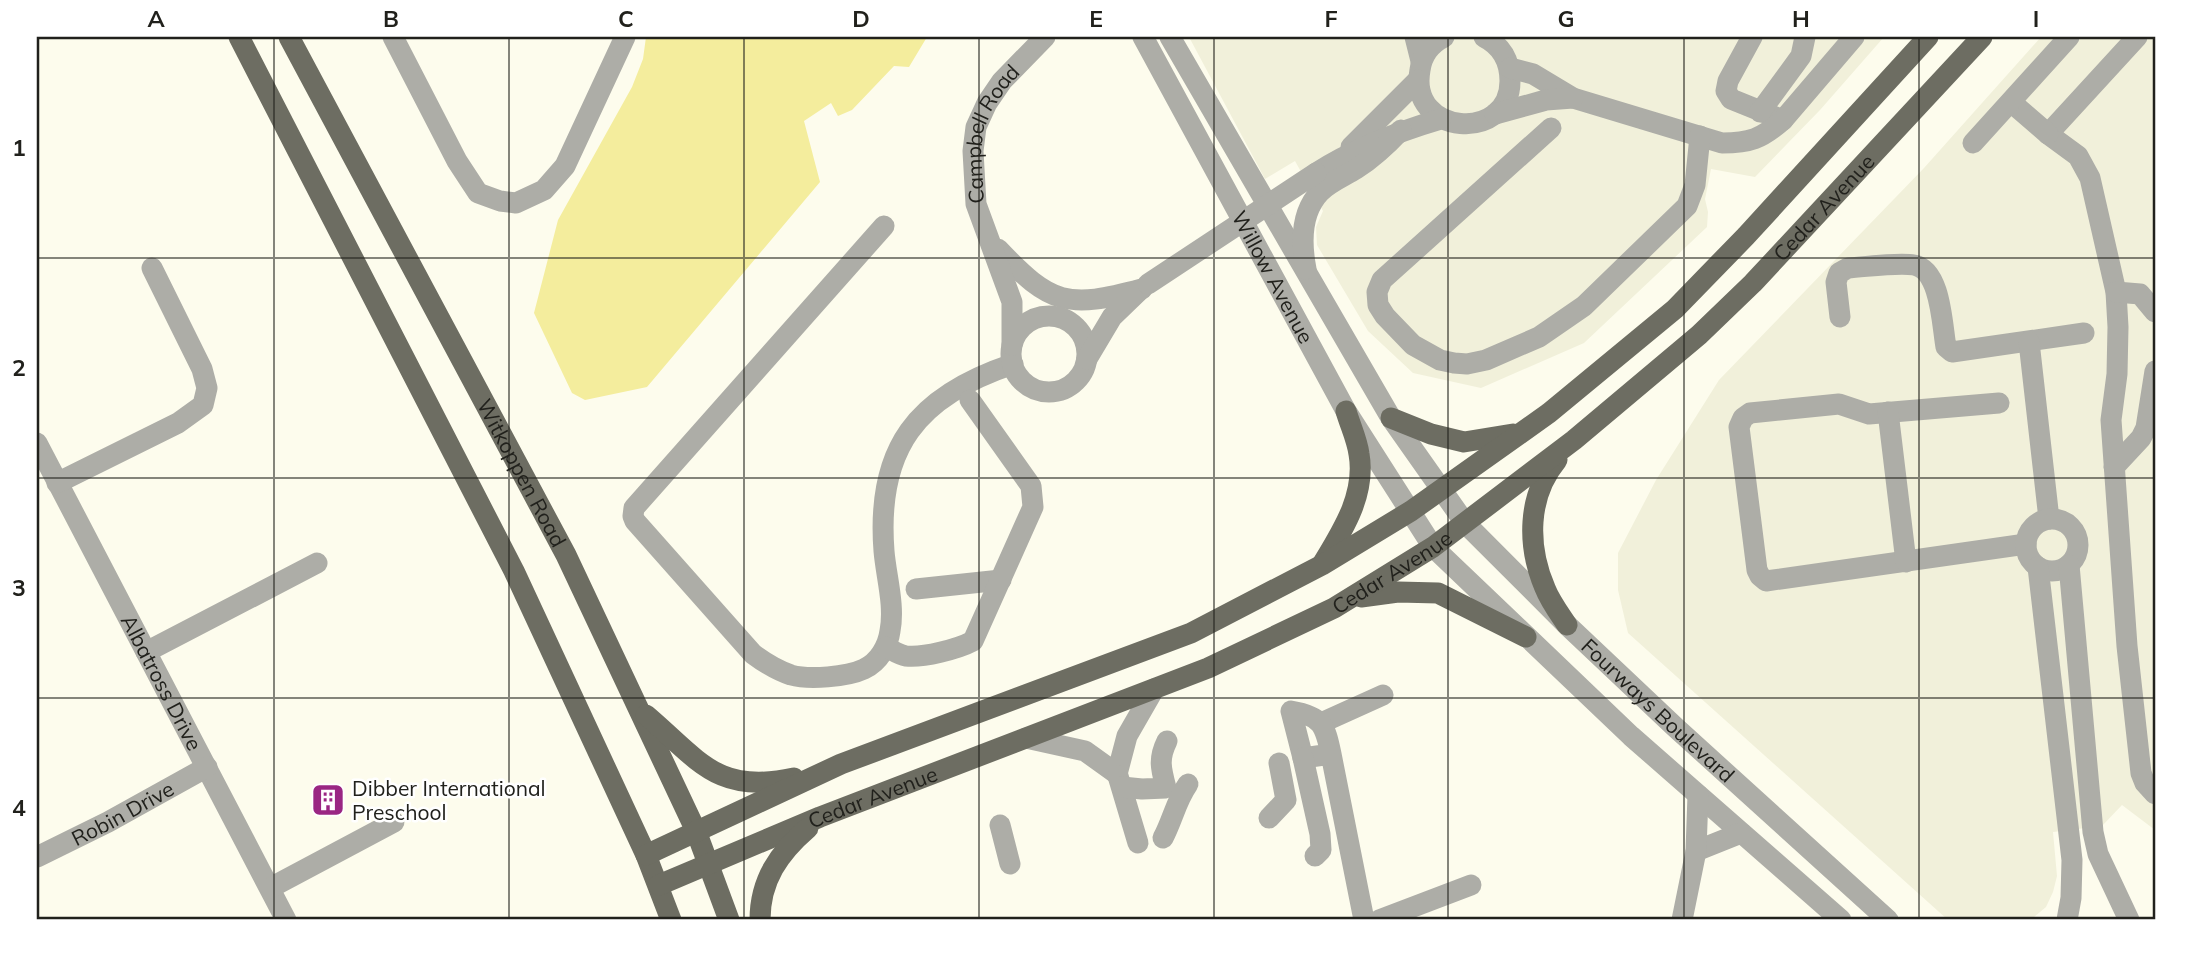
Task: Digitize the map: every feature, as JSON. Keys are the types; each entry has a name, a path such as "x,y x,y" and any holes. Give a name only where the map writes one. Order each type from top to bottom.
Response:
{"main road":[{"path":"239,37 514,571 646,855 671,920"},
{"name":"Witkoppen Road","path":"289,37 566,555 696,831 729,920"},
{"name":"Cedar Avenue","path":"646,855 841,764 1191,633 1322,565 1411,511 1549,413 1675,309 1746,236 1928,37"},
{"name":"Cedar Avenue","path":"659,885 820,817 1208,668 1334,608 1433,547 1574,439 1699,335 1753,284 1982,37"},
{"path":"1322,565 1355,504 1359,481 1359,454 1346,411"},
{"path":"1391,418 1431,434 1464,442 1521,433"},
{"path":"1567,625 1545,588 1537,564 1533,517 1535,498 1542,482 1574,439"},
{"path":"1334,608 1367,595 1398,592 1438,593 1526,637"},
{"path":"642,712 715,773 741,782 774,782 841,764"},
{"path":"760,920 764,888 774,866 787,846 820,817"}],"street":[{"path":"393,37 457,161 478,193 500,201 516,203 544,190 565,166 625,37"},
{"path":"1128,37 1158,65"},
{"name":"Willow Avenue","path":"1143,37 1346,411 1411,511"},
{"name":"Willow Avenue","path":"1170,37 1391,418 1440,491"},
{"path":"1415,37 1421,95 1429,108 1441,119 1454,124 1469,125 1495,114 1546,100 1573,97"},
{"path":"1342,156 1420,70 1428,49 1444,37"},
{"path":"1485,37 1502,51 1509,66 1533,74 1573,97 1722,143 1746,143 1783,120 1854,37"},
{"path":"1495,114 1505,101 1510,85 1509,66 1516,37"},
{"path":"1752,37 1728,80 1726,91 1731,99 1783,120"},
{"path":"1760,112 1801,56 1805,37"},
{"path":"1973,143 2069,37"},
{"path":"2048,134 2137,37"},
{"name":"Campbell Road","path":"1013,354 1012,302 976,204 973,151 976,127 987,103 1002,81 1047,38"},
{"path":"2011,102 2078,156 2090,178 2116,292 2117,362 2111,420 2127,646 2139,760 2145,783 2155,794"},
{"path":"1140,291 1112,317 1087,359 1084,370 1068,388 1045,392 1033,389 1023,382 1013,354 1017,333 1027,324 1038,318 1105,311 1140,291 1342,156 1401,130 1441,119"},
{"path":"1551,128 1382,280 1377,292 1378,305 1385,316 1413,345 1440,360 1467,364 1486,360 1539,337 1584,306 1687,206 1695,186 1700,136"},
{"path":"1308,278 1303,255 1303,229 1311,204 1321,192 1381,151 1401,130"},
{"path":"884,226 634,508 633,516 653,542 753,654 772,668 793,676 817,677 865,669 878,659 886,647 891,629 884,550 886,490 900,445 907,433 947,393 1013,354"},
{"path":"991,243 1030,281 1048,294 1067,300 1102,299 1140,291"},
{"path":"1840,317 1836,282 1839,273 1849,268 1914,265 1925,269 1936,286 1946,347 1952,352 2084,333"},
{"path":"49,482 178,423 202,405 206,388 202,369 152,268"},
{"name":"Campbell Road","path":"1005,278 1035,307 1075,326 1082,336 1087,359"},
{"path":"2116,292 2140,295 2155,312"},
{"path":"2029,342 2049,519"},
{"path":"2114,467 2141,438 2146,428 2155,371"},
{"path":"886,647 903,656 915,656 963,646 973,641 1033,507 1031,486 970,400"},
{"path":"1999,403 1869,414 1839,404 1750,413 1743,418 1739,427 1760,576 1766,581 2026,544"},
{"path":"1888,412 1906,562"},
{"name":"Albatross Drive","path":"37,443 49,482 146,652 286,920"},
{"name":"Fourways Boulevard","path":"1440,491 1465,523 1567,625 1888,920"},
{"name":"Fourways Boulevard","path":"1411,511 1433,547 1526,637 1631,736 1840,920"},
{"path":"2038,567 2054,571 2069,565 2078,552 2077,535 2066,522 2049,519 2033,527 2026,544 2027,553 2038,567 2072,860 2071,898 2067,920"},
{"path":"146,652 317,563"},
{"path":"2069,565 2081,708 2098,854 2129,920"},
{"path":"916,589 1001,580"},
{"path":"1138,843 1120,781 1127,736 1154,689"},
{"path":"1321,723 1382,695"},
{"path":"2055,711 2081,708"},
{"path":"1315,856 1321,849 1320,834 1291,712 1311,715 1321,723 1327,735 1364,920"},
{"path":"1026,738 1085,751 1120,781 1142,789 1166,788 1159,762 1167,741"},
{"path":"1303,758 1331,754"},
{"path":"1269,818 1286,800 1287,793 1279,763"},
{"name":"Robin Drive","path":"37,857 108,822 207,766"},
{"path":"1163,838 1173,819 1177,799 1188,783"},
{"path":"1682,920 1696,850 1698,795"},
{"path":"270,888 394,822"},
{"path":"1000,825 1010,864"},
{"path":"1696,850 1741,833"},
{"path":"2072,860 2098,854"},
{"path":"1379,920 1471,885"}],"shaded area":[{"path":"646,37 927,37 909,67 894,66 852,110 838,116 831,103 804,121 820,182 647,387 585,400 572,393 534,313 558,220 632,87 643,59"},
{"path":"1189,37 1884,37 1820,110 1755,177 1711,169 1705,199 1707,227 1584,343 1481,388 1413,373 1368,331 1317,245 1316,227 1323,211 1295,161 1265,179"},
{"path":"2041,37 2155,37 2155,830 2122,805 2102,826 2053,832 2057,876 2046,907 2034,917 2022,920 1948,920 1628,633 1618,590 1618,553 1656,480 1719,380 1924,168"}],"place":[{"name":"Dibber International Preschool","path":"328,800"}]}
